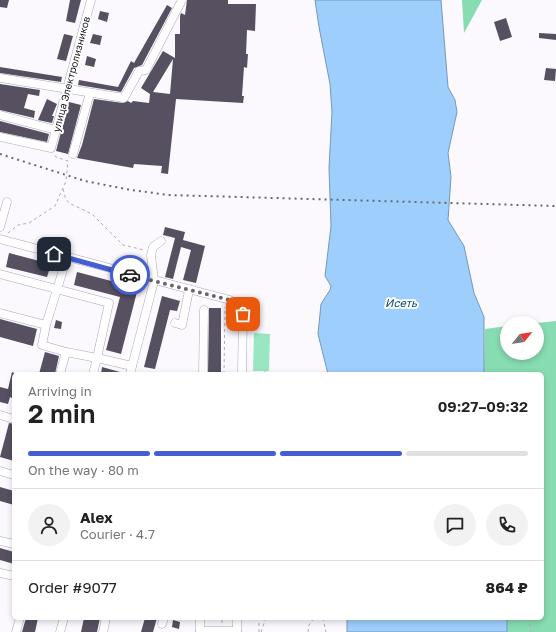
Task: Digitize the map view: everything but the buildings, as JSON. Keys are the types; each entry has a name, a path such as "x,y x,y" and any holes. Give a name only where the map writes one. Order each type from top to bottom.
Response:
{"street":[{"name":"улица Электролизников","path":"51,148 91,0"},
{"path":"0,78 124,98 139,71 146,70 182,0"},
{"path":"73,154 90,93"},
{"path":"0,115 56,130"},
{"path":"0,137 51,148"},
{"path":"0,227 7,202"},
{"path":"0,239 189,290 228,303 243,314 242,372"},
{"path":"67,257 46,325 42,345 66,352 97,358 131,370 154,281 153,247 161,241"},
{"path":"0,274 109,302 94,372"},
{"path":"175,323 182,325 189,290"},
{"path":"203,372 204,310"},
{"path":"0,313 46,325"},
{"path":"61,372 66,352"},
{"path":"0,415 12,418"},
{"path":"0,471 12,474"},
{"path":"0,540 12,543"},
{"path":"0,573 12,576"},
{"path":"16,632 19,620"},
{"path":"60,632 63,620"},
{"path":"103,632 106,620"},
{"path":"200,620 200,631 237,632 237,620"}],"path":[{"path":"0,239 18,225 29,223 55,206 66,181 68,161 56,157 51,148"},
{"path":"63,189 66,200 92,214 122,245 152,252"},
{"path":"224,372 228,303"},
{"path":"259,620 260,632"},
{"path":"260,632 265,620"},
{"path":"308,632 309,625 313,620"},
{"path":"323,620 326,632"},
{"path":"529,620 531,632"}],"green space":[{"path":"462,0 482,0 464,33"},
{"path":"556,321 556,632 507,632 507,620 544,620 544,372 484,372 485,329 500,327 500,360 544,360 544,322"},
{"path":"254,333 270,334 269,371 253,371"}],"water":[{"name":"Исеть","path":"315,0 441,0 448,87 455,100 457,112 448,153 451,177 448,220 464,246 474,293 484,317 484,372 328,372 318,334 321,304 331,286 325,276 331,226 329,168 332,112 330,84"},
{"path":"347,620 507,620 507,632 347,632"}],"railway":[{"path":"0,154 85,181 131,190 169,195 556,206"}],"way so far":[{"path":"130,275 230,300 243,314"}],"route":[{"path":"54,254 130,275"}]}
